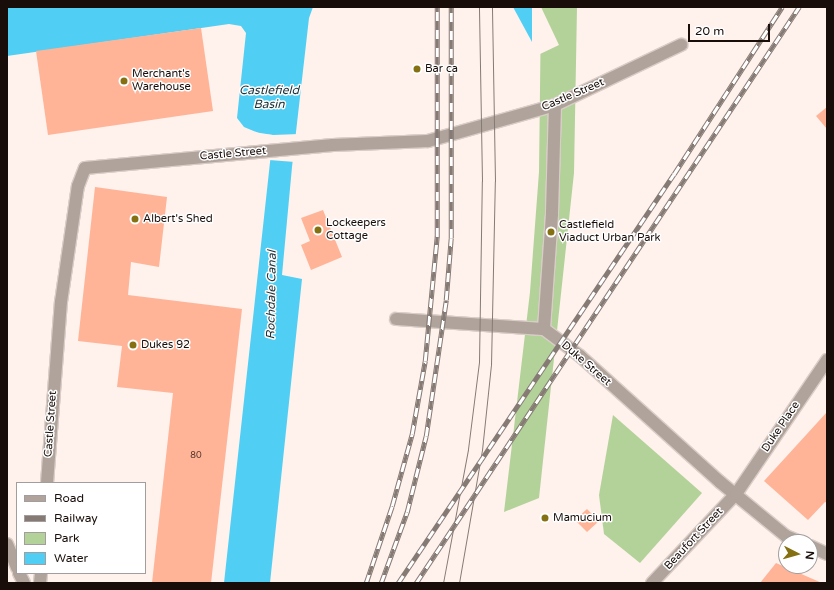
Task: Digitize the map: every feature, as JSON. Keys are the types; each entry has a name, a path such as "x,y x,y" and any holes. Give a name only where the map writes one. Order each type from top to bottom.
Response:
{"street":[{"name":"Castle Street","path":"47,482 61,302 78,186 85,168 258,151 428,141 555,105 681,45"},
{"path":"396,319 544,329 552,214 555,105"},
{"name":"Duke Street","path":"544,329 580,356 736,494 784,534"},
{"name":"Duke Place","path":"736,494 827,360"},
{"name":"Beaufort Street","path":"652,583 736,494"},
{"path":"7,544 16,566"},
{"path":"20,574 24,583"}],"green space":[{"name":"Castlefield Viaduct Urban Park","path":"541,7 577,7 574,173 539,498 504,512 530,292 539,172"},
{"path":"613,415 702,493 640,563 604,534 599,495"}],"water":[{"path":"7,7 313,7 309,18 292,167 282,275 302,279 270,583 224,583 273,135 261,134 244,127 237,118 246,33 241,26 229,24 7,56"},
{"path":"513,7 539,7 538,53"}],"pier":[{"path":"532,7 541,7 559,45 538,55 532,45"},
{"path":"254,132 273,135 299,134 295,162 269,160 271,137 260,136"}],"building":[{"name":"Merchant's Warehouse","path":"201,28 213,111 48,135 36,51"},
{"path":"827,107 827,129 816,116"},
{"path":"95,187 167,197 159,267 131,262 128,295 242,309 211,583 152,583 173,393 117,387 122,346 78,341"},
{"name":"Lockeepers Cottage","path":"323,210 342,257 311,270 301,245 310,241 301,218"},
{"path":"827,412 827,503 825,502 808,520 764,481"},
{"path":"587,509 599,521 587,532 575,520"},
{"path":"776,563 778,564 778,574 801,574 822,583 760,583"}],"tram line":[{"path":"443,583 468,449 479,362 482,181 479,7"},
{"path":"459,583 482,450 491,365 495,181 492,7"}],"railway":[{"path":"366,583 392,506 412,434 425,361 437,237 437,7"},
{"path":"381,583 407,512 426,436 446,300 451,238 451,7"},
{"path":"398,583 674,174 782,7"},
{"path":"416,583 799,7"}],"place":[{"name":"Bar ca","path":"417,69"},
{"name":"Merchant's Warehouse","path":"124,81"},
{"name":"Albert's Shed","path":"135,219"},
{"name":"Lockeepers Cottage","path":"318,230"},
{"name":"Castlefield Viaduct Urban Park","path":"551,232"},
{"name":"Dukes 92","path":"133,345"},
{"name":"Mamucium","path":"545,518"}],"water label":[{"name":"Castlefield Basin","path":"269,98"},
{"name":"Rochdale Canal","path":"272,295"}]}
